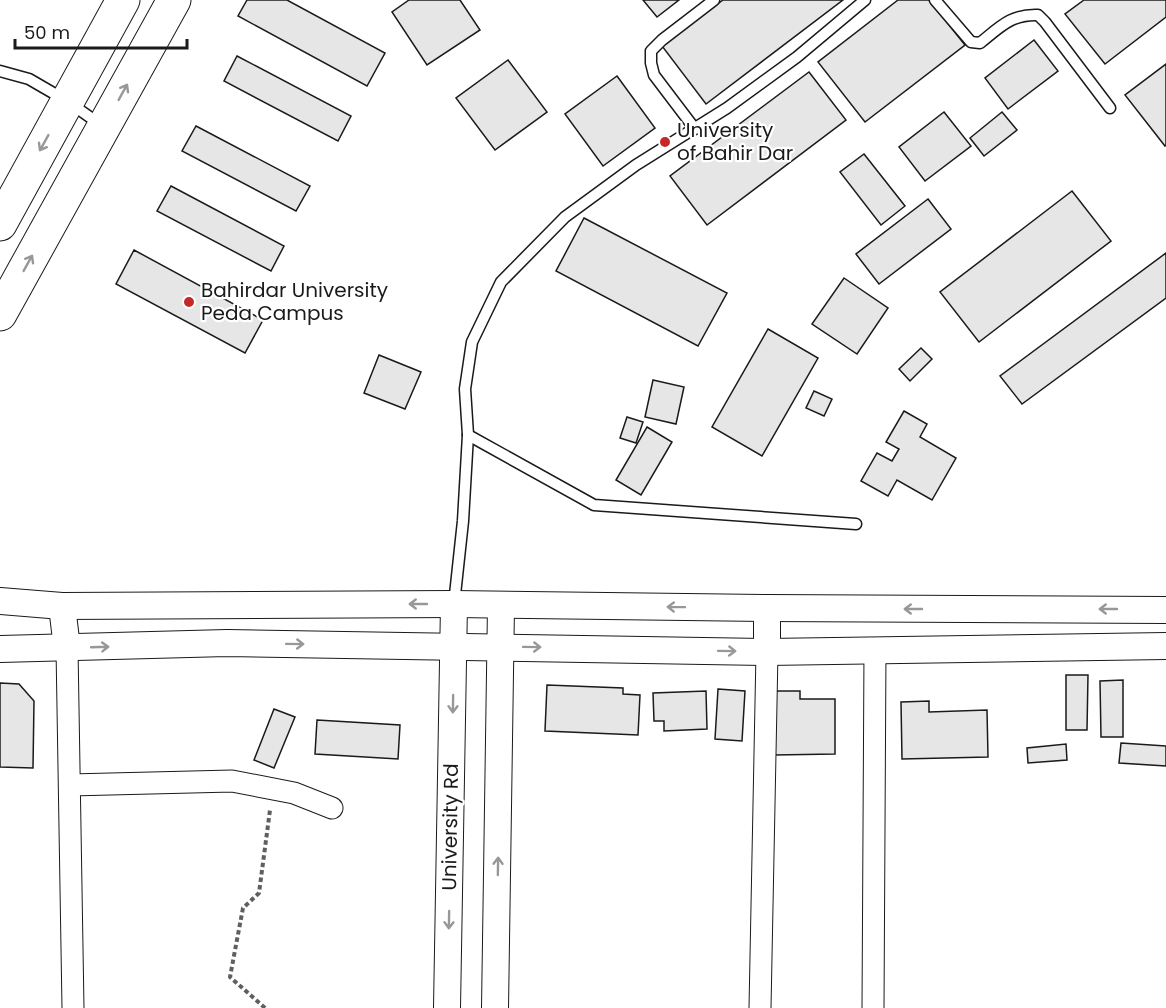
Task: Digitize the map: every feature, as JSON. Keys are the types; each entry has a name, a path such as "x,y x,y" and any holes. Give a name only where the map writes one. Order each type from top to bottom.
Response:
{"highway":[{"path":"0,224 123,0"},
{"path":"0,314 174,0"}],"street":[{"path":"3,597 62,606 454,604 1166,610"},
{"name":"University Rd","path":"447,1008 454,604"},
{"path":"62,606 68,648 72,1008"},
{"path":"495,1008 501,606"},
{"path":"760,1008 766,608"},
{"path":"0,649 227,643 767,652 1166,646"},
{"path":"873,1008 875,650"},
{"path":"70,785 232,781 294,793 332,808"}],"lane":[{"path":"695,129 654,75 651,51 714,0"},
{"path":"454,604 463,521 468,435 465,389 472,342 501,282 565,216 636,165 728,108 797,57 865,0"},
{"path":"935,0 975,43 980,43 1009,20 1023,15 1038,15 1110,108"},
{"path":"0,71 29,79 67,101 103,127"},
{"path":"468,435 594,505 856,524"}],"path":[{"path":"265,1008 230,977 243,908 258,893 273,788"}],"building":[{"path":"247,0 287,0 385,53 367,86 238,16"},
{"path":"409,0 460,0 480,30 427,65 392,12"},
{"path":"643,0 679,0 657,17"},
{"path":"723,0 843,0 706,104 662,46"},
{"path":"898,0 929,0 965,45 865,122 818,62"},
{"path":"1084,0 1166,0 1166,17 1105,64 1065,14"},
{"path":"1034,40 1058,71 1008,109 985,78"},
{"path":"237,56 351,116 338,141 224,81"},
{"path":"508,60 547,112 495,150 456,98"},
{"path":"1166,64 1166,145 1165,146 1125,95"},
{"path":"809,72 846,120 707,225 670,176"},
{"path":"617,76 655,128 603,166 565,114"},
{"path":"944,112 971,146 925,181 899,147"},
{"path":"1002,112 1017,130 984,156 970,138"},
{"path":"196,126 310,186 296,211 182,151"},
{"path":"864,154 905,206 881,225 840,172"},
{"path":"171,186 284,246 271,271 157,211"},
{"path":"1072,191 1111,241 979,342 940,292"},
{"path":"928,199 951,229 879,284 856,254"},
{"path":"584,218 727,293 698,346 556,271"},
{"name":"Bahirdar University Peda Campus","path":"134,250 263,320 245,353 116,284"},
{"path":"1166,253 1166,298 1022,404 1000,376"},
{"path":"844,278 888,308 857,354 812,324"},
{"path":"768,329 818,358 762,456 712,427"},
{"path":"921,348 932,359 910,381 899,369"},
{"path":"379,355 421,372 405,409 364,393"},
{"path":"653,380 684,387 676,424 645,417"},
{"path":"814,391 832,399 824,416 806,408"},
{"path":"904,411 927,424 920,437 956,458 932,500 897,480 888,496 861,481 877,453 892,461 899,449 886,442"},
{"path":"627,417 643,422 636,443 620,438"},
{"path":"647,427 672,442 641,495 616,480"},
{"path":"1066,675 1088,675 1087,730 1066,730"},
{"path":"1123,680 1123,737 1101,737 1100,681"},
{"path":"0,683 19,684 34,701 33,768 0,767"},
{"path":"547,685 623,688 623,694 640,695 638,735 545,731"},
{"path":"718,689 745,691 742,741 715,739"},
{"path":"706,691 707,729 664,731 664,721 654,721 653,693"},
{"path":"774,691 800,691 800,699 835,699 835,754 774,755"},
{"path":"929,701 929,712 987,710 988,757 902,759 901,702"},
{"path":"274,709 295,717 274,768 254,760"},
{"path":"317,720 400,725 398,759 315,754"},
{"path":"1121,743 1166,746 1166,766 1119,763"},
{"path":"1066,744 1067,760 1028,763 1027,748"}],"place":[{"name":"University of Bahir Dar","path":"665,142"},
{"name":"Bahirdar University Peda Campus","path":"189,302"}]}
